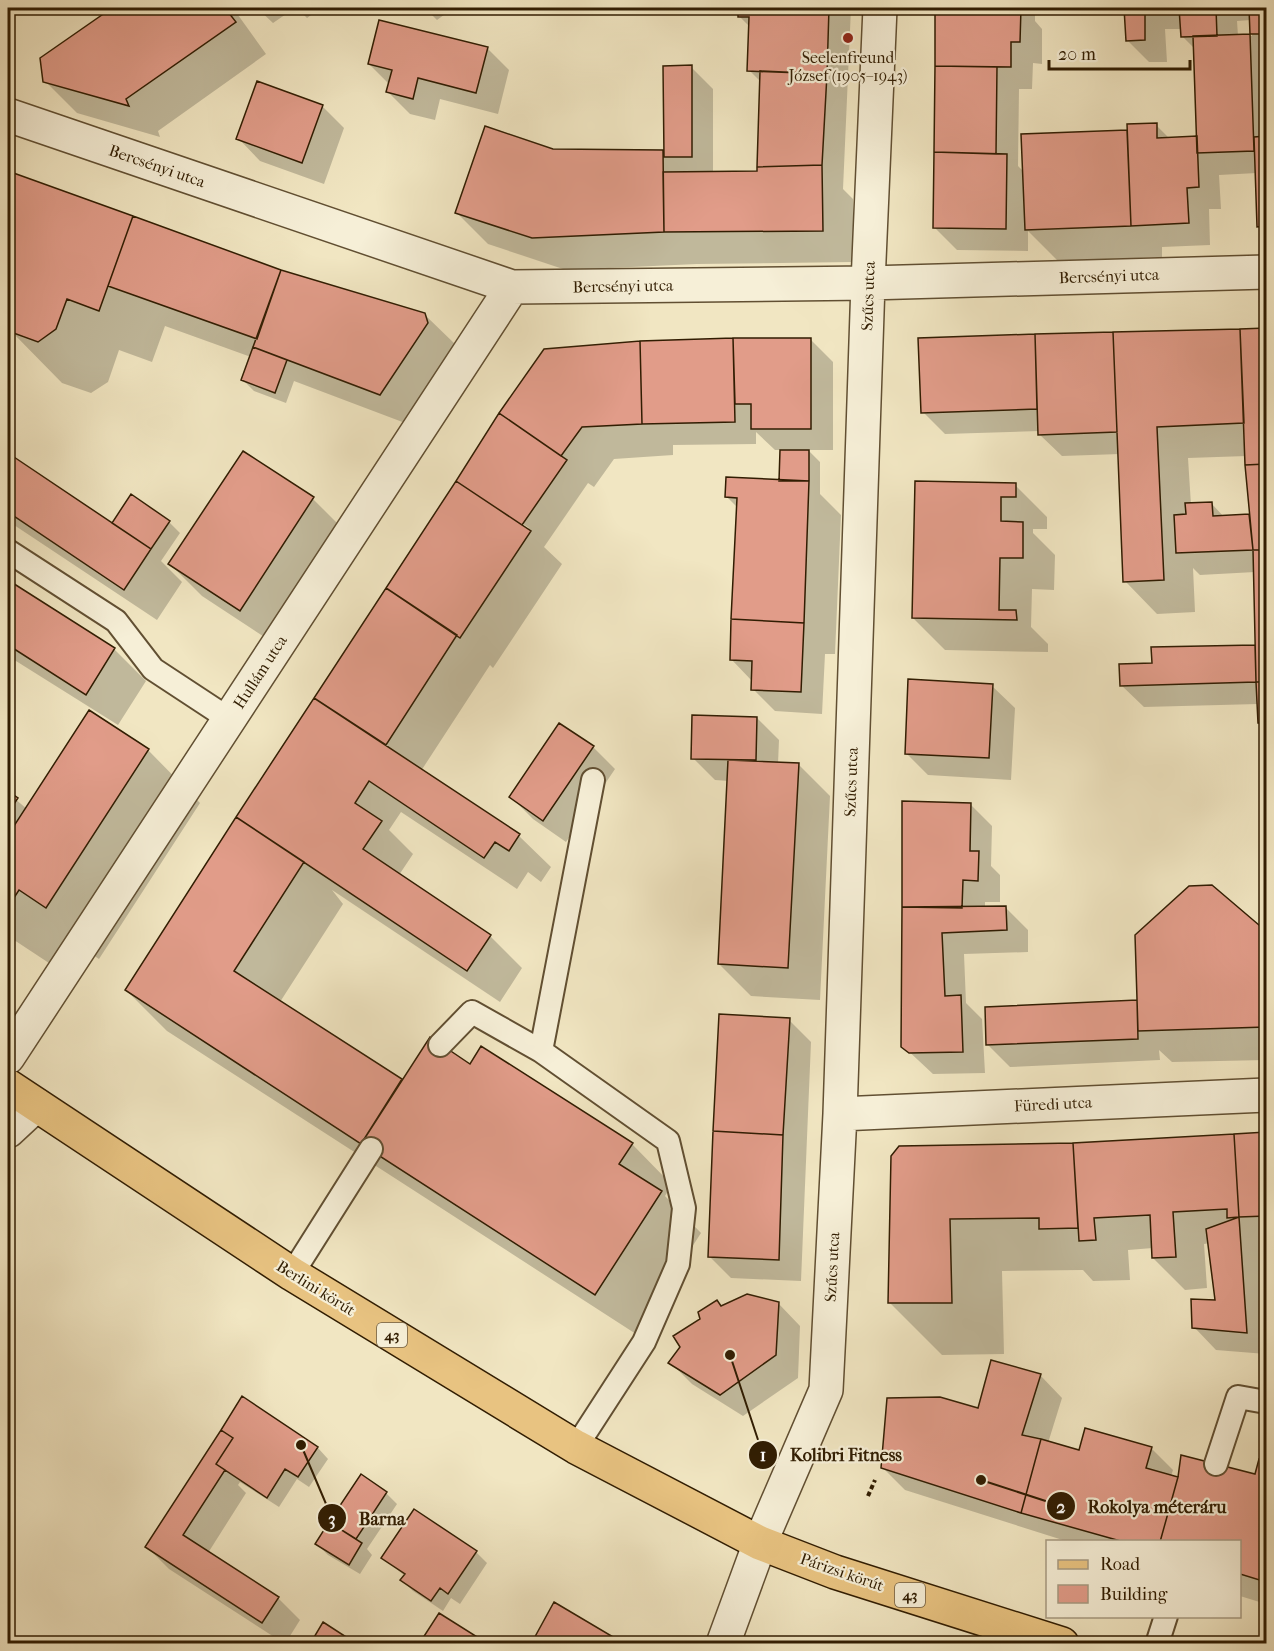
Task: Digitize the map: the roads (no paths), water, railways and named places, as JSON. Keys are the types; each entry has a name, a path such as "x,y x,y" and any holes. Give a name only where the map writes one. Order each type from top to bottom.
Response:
{"main road":[{"name":"Berlini körút","path":"8,1086 292,1274 576,1446 760,1542"},
{"name":"Párizsi körút","path":"760,1542 835,1572 1062,1644"}],"street":[{"name":"Szűcs utca","path":"723,1644 760,1542 826,1390 840,1114 868,283 880,8"},
{"name":"Bercsényi utca","path":"8,115 512,287 868,283 1266,272"},
{"name":"Hullám utca","path":"8,1057 512,287"},
{"name":"Füredi utca","path":"840,1114 1266,1095"},
{"path":"8,1131 36,1105"}],"lane":[{"path":"8,551 116,621 153,669 229,719"},
{"path":"541,1051 593,780"},
{"path":"440,1045 472,1012 541,1051 668,1141 684,1208 678,1264 644,1342 576,1446"},
{"path":"292,1274 370,1149"},
{"path":"1216,1464 1238,1397 1266,1402"},
{"path":"1157,1644 1166,1618"}],"place":[{"name":"Seelenfreund József (1905–1943)","path":"848,38"},
{"name":"Kolibri Fitness","path":"730,1355"},
{"name":"Barna","path":"301,1445"},
{"name":"Rokolya méteráru","path":"981,1480"}]}
